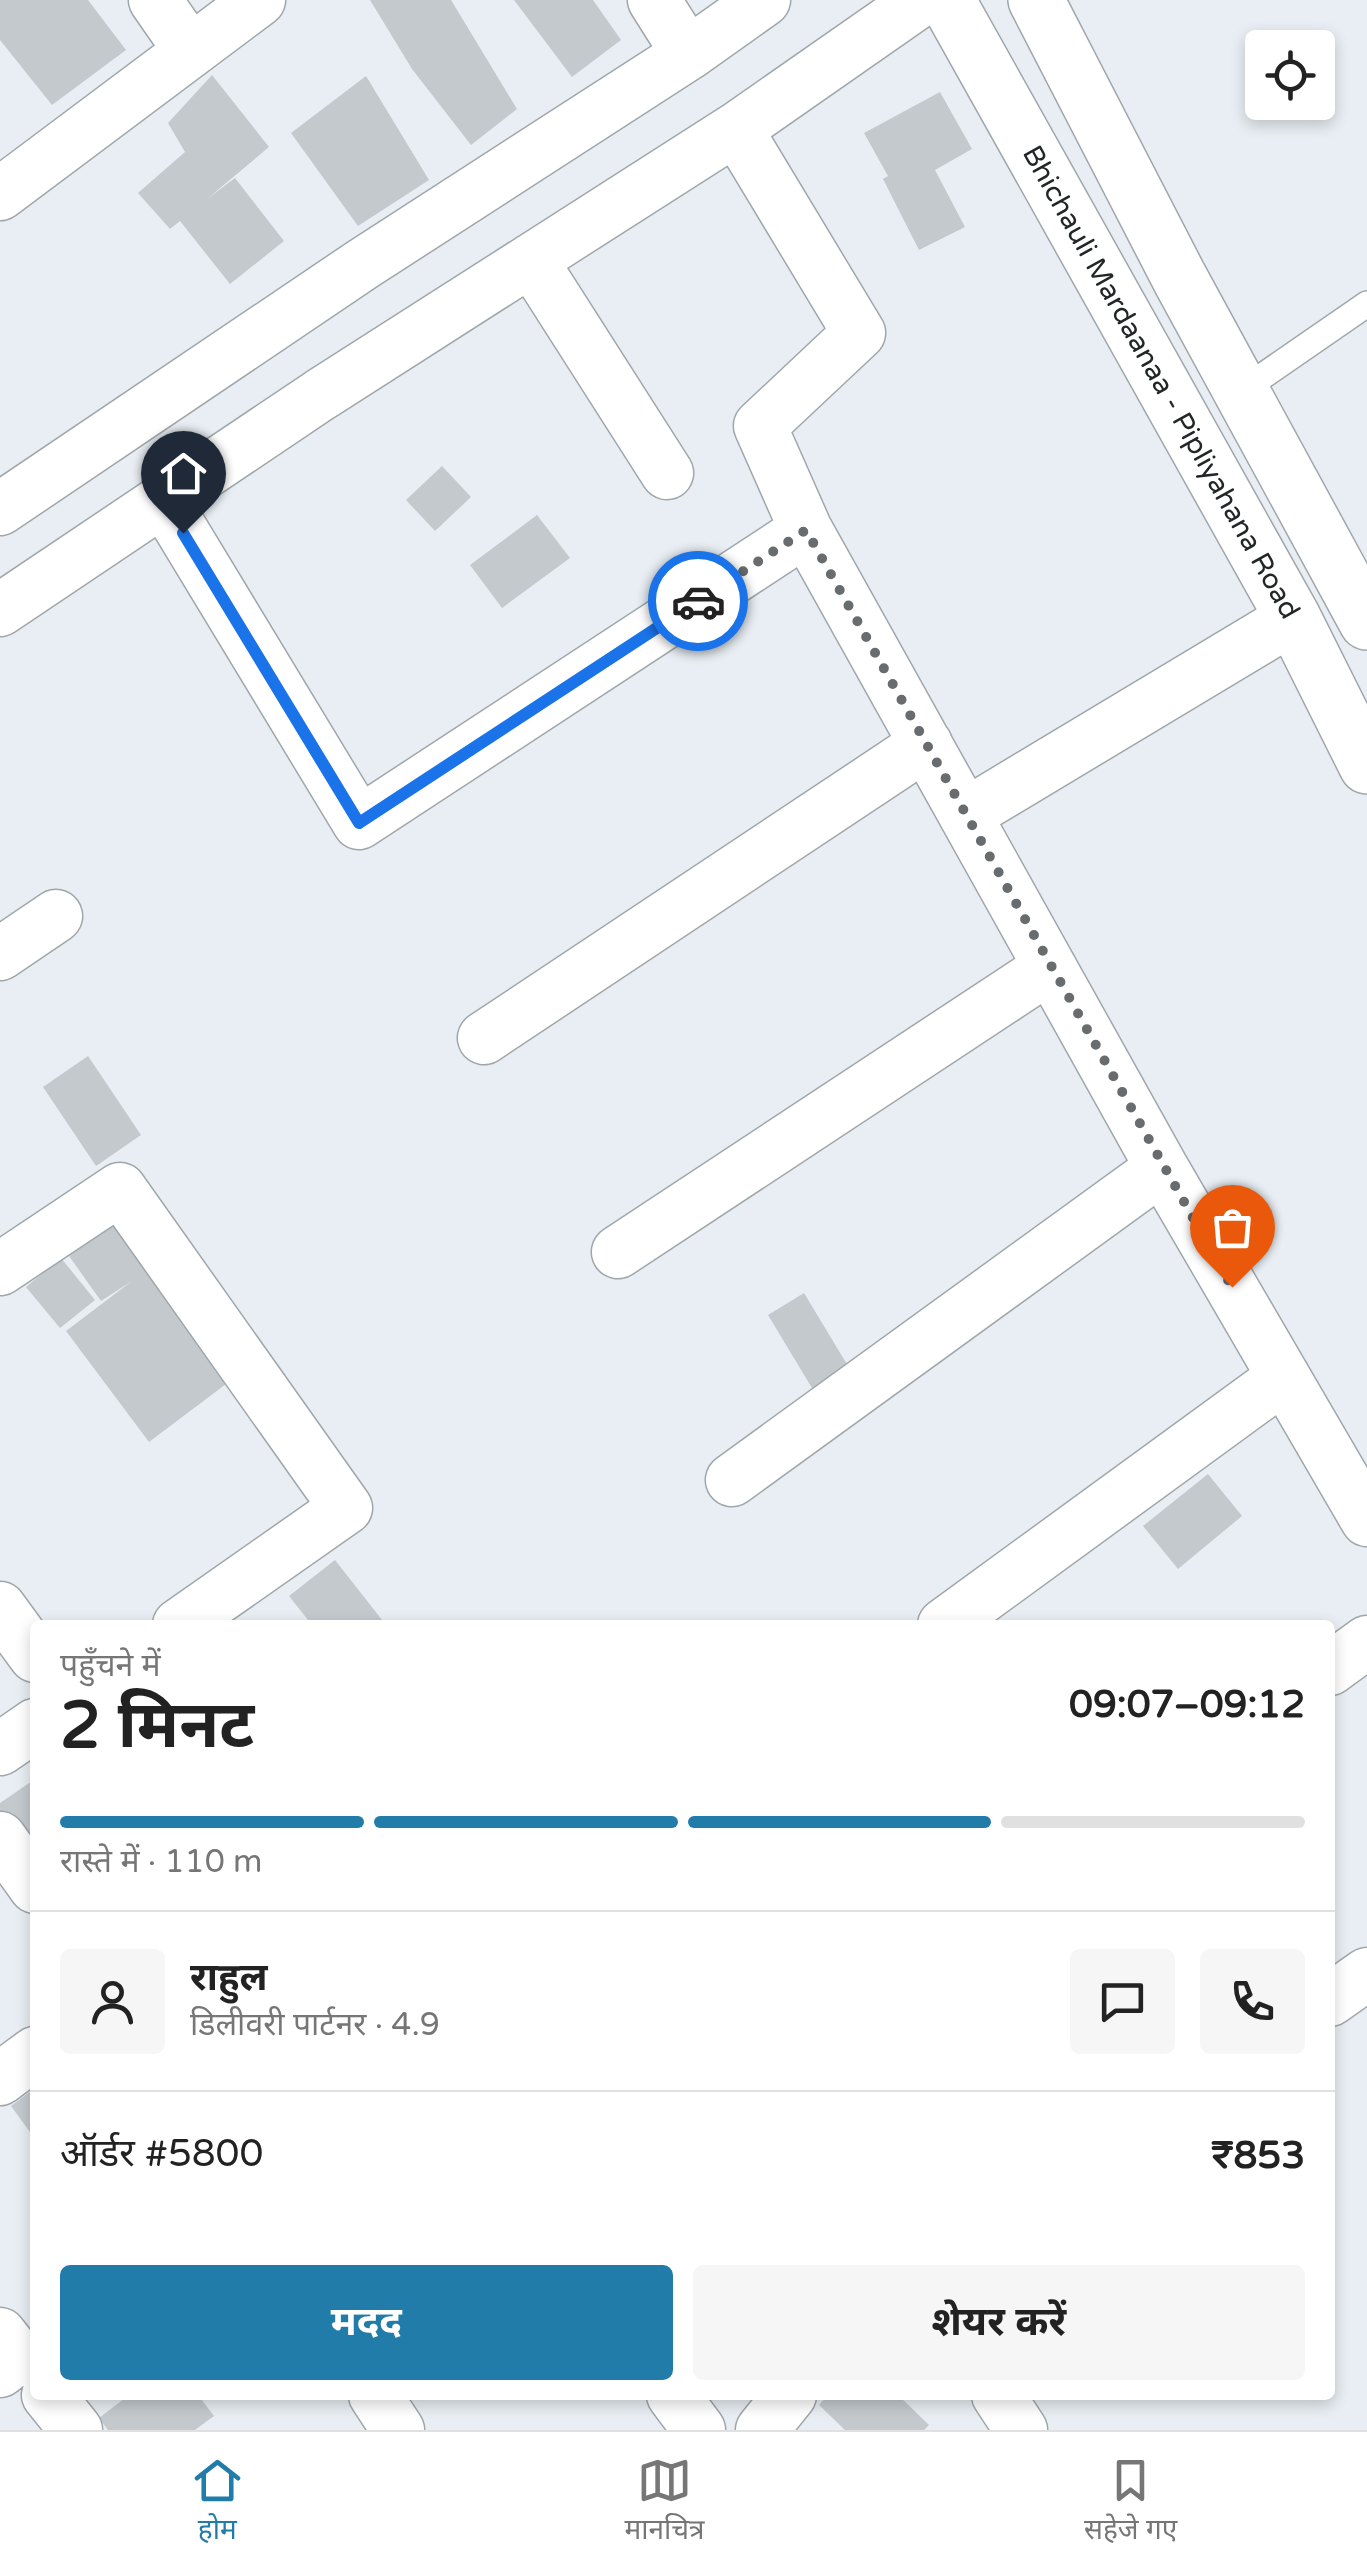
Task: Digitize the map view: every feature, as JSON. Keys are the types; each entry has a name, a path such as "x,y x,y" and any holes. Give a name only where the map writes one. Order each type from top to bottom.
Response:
{"main road":[{"name":"Bhichauli Mardaanaa - Pipliyahana Road","path":"947,0 1293,618 1367,766"},
{"path":"1036,0 1241,391 1362,599"}],"street":[{"path":"155,0 189,50"},
{"path":"0,194 258,0"},
{"path":"654,0 688,54"},
{"path":"0,509 764,0"},
{"path":"0,610 320,395 736,129 921,0"},
{"path":"736,129 860,333 760,426 806,530 1162,1168 1367,1520"},
{"path":"531,260 667,473"},
{"path":"164,501 359,823 806,530"},
{"path":"965,815 1293,618"},
{"path":"484,1038 926,744"},
{"path":"0,954 56,916"},
{"path":"618,1252 1050,967"},
{"path":"732,1480 1162,1168"},
{"path":"0,1269 120,1189 346,1508 185,1620"},
{"path":"951,1620 1284,1377"},
{"path":"0,1608 30,1649"},
{"path":"1335,1665 1367,1642"},
{"path":"0,1749 30,1728"},
{"path":"0,1838 30,1880"},
{"path":"1335,1996 1367,1974"},
{"path":"0,2079 30,2057"},
{"path":"49,2400 76,2430"},
{"path":"378,2400 398,2430"},
{"path":"678,2400 700,2430"},
{"path":"762,2430 786,2400"},
{"path":"1001,2400 1020,2430"}],"lane":[{"path":"1241,391 1367,304"}],"building":[{"path":"0,0 88,0 126,50 52,105 0,40"},
{"path":"370,0 451,0 517,109 471,145 412,69"},
{"path":"514,0 593,0 621,40 572,77"},
{"path":"212,75 269,147 207,199 235,178 284,241 230,284 180,221 170,229 138,193 185,152 168,123"},
{"path":"366,76 429,180 358,226 291,133"},
{"path":"940,92 972,149 935,170 965,227 919,250 883,179 888,176 864,133"},
{"path":"442,466 471,497 435,531 406,500"},
{"path":"537,515 570,558 502,608 470,565"},
{"path":"88,1056 141,1135 96,1166 43,1087"},
{"path":"114,1225 230,1381 149,1442 66,1331 132,1281 101,1301 69,1256"},
{"path":"61,1258 95,1300 60,1328 26,1287"},
{"path":"804,1293 854,1376 818,1398 768,1315"},
{"path":"1208,1474 1242,1516 1178,1569 1143,1526"},
{"path":"335,1560 382,1620 308,1620 289,1596"},
{"path":"30,1782 30,1862 0,1820 0,1803"},
{"path":"30,2092 30,2132 11,2106"},
{"path":"122,2400 202,2400 214,2416 195,2430 108,2430 99,2418"},
{"path":"824,2400 903,2400 929,2425 924,2430 845,2430 819,2405"}],"way so far":[{"path":"698,601 806,530 1232,1287"}],"route":[{"path":"183,533 359,823 698,601"}]}
